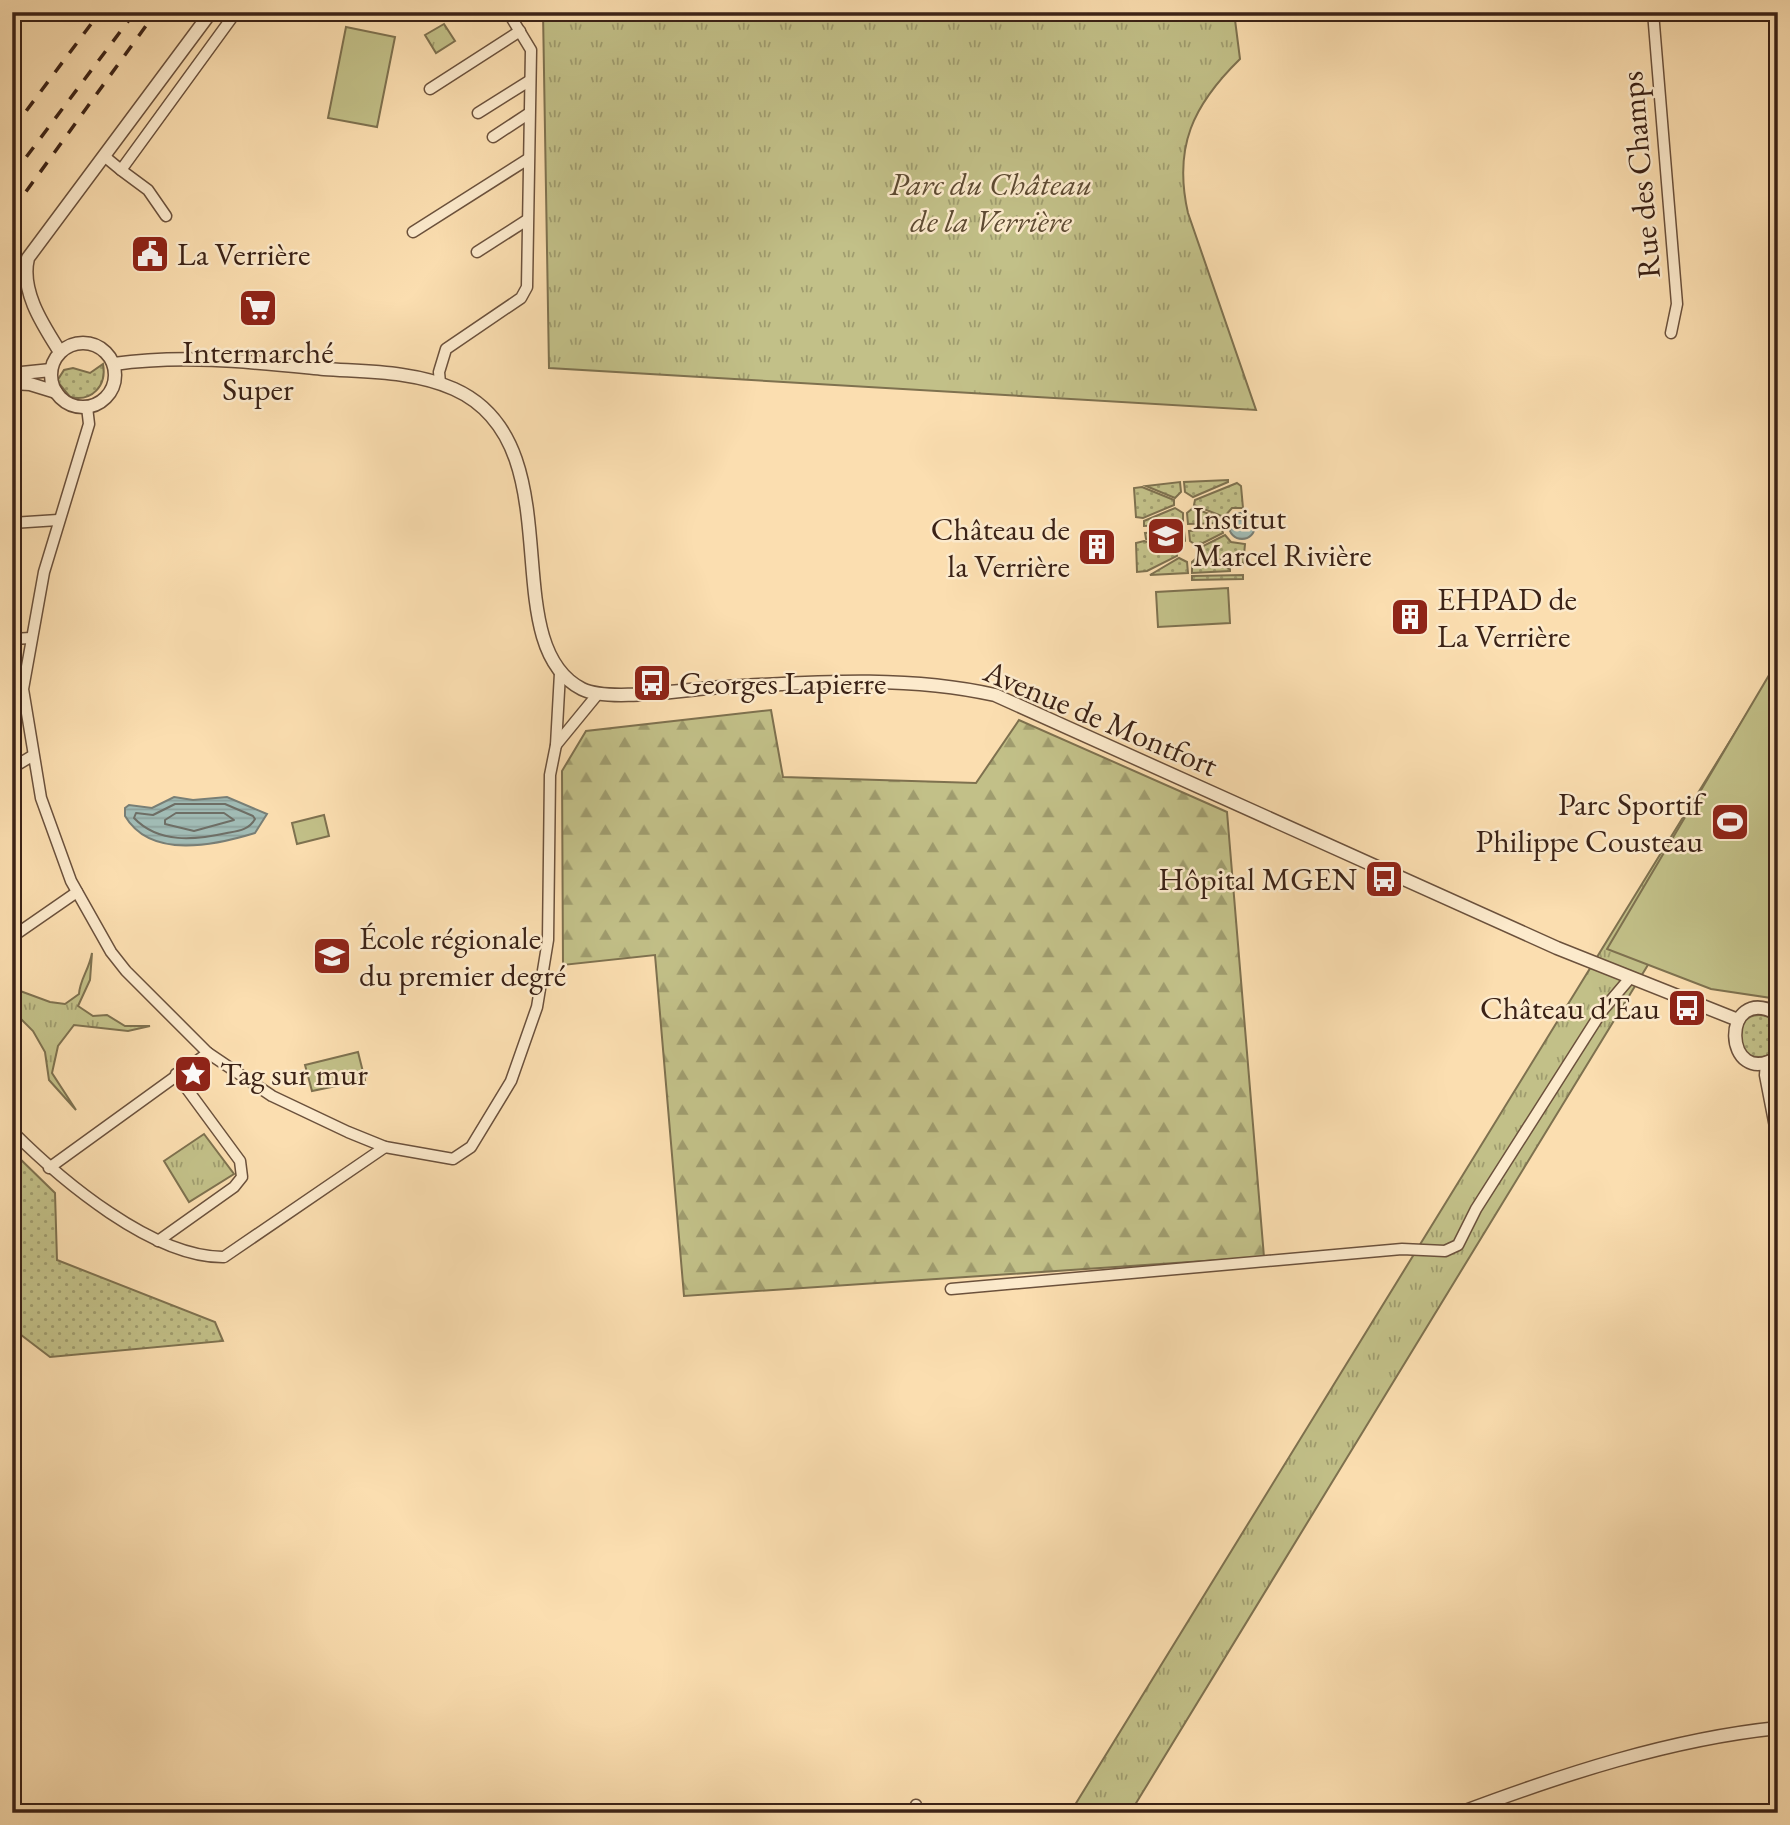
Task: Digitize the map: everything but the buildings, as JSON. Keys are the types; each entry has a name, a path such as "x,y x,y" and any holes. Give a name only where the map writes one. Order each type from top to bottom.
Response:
{"street":[{"path":"60,352 36,312 26,266 32,250 211,12"},
{"path":"121,170 236,12"},
{"path":"440,383 446,349 521,298 527,287 528,81 531,50 508,12"},
{"name":"Rue des Champs","path":"1653,12 1677,304 1671,333"},
{"path":"430,89 520,32"},
{"path":"478,113 528,81"},
{"path":"493,138 528,114"},
{"path":"104,156 148,190 166,216"},
{"path":"413,232 528,159"},
{"path":"477,253 527,220"},
{"path":"12,383 30,384 55,392 69,404 87,407 105,399 115,383 114,364 109,355 93,344 71,345 60,352 51,370 55,392"},
{"path":"114,364 188,357 400,375 440,383 469,397 482,407 514,456 527,501 542,633 547,651 560,673 572,683 597,695 556,745"},
{"path":"12,374 51,370"},
{"path":"87,407 89,424 58,520 36,606 23,690 32,756 54,840 77,892 126,971 208,1053 272,1096 385,1147 453,1159 471,1147 510,1081 537,1007 548,940 550,775 556,745 560,673"},
{"path":"12,523 58,520"},
{"path":"12,639 31,638"},
{"name":"Avenue de Montfort","path":"597,695 725,687 909,682 995,695 1630,978 1738,1020"},
{"path":"12,697 23,690"},
{"path":"12,768 32,756"},
{"path":"12,937 77,892"},
{"path":"951,1289 1402,1249 1445,1251 1458,1244 1476,1209 1602,1011 1630,978"},
{"path":"1773,1060 1758,1063 1741,1055 1733,1038 1738,1020 1753,1009 1770,1010 1778,1014"},
{"path":"49,1168 208,1053"},
{"path":"1773,1060 1766,1075 1778,1137"},
{"path":"159,1241 234,1187 242,1177 240,1161 176,1074"},
{"path":"12,1132 49,1168 92,1200 159,1241 207,1257 224,1257 385,1147"},
{"path":"1460,1813 1608,1763 1693,1743 1778,1728"}],"green space":[{"name":"Parc du Château de la Verrière","path":"543,12 1234,12 1240,59 1210,93 1191,128 1185,147 1184,189 1188,213 1256,410 549,368"},
{"path":"444,24 455,41 436,53 425,35"},
{"path":"346,27 395,37 377,127 328,118"},
{"path":"103,364 103,379 91,395 70,397 57,381 64,370 73,368 90,373"},
{"path":"1228,480 1193,497 1185,492 1184,482"},
{"path":"1180,482 1181,492 1175,498 1146,486"},
{"path":"1237,483 1241,486 1243,508 1232,508 1224,517 1194,505 1195,500"},
{"path":"1142,487 1174,500 1174,505 1143,518 1136,517 1134,488"},
{"path":"1175,508 1183,513 1183,524 1144,526 1144,521"},
{"path":"1193,508 1223,519 1222,523 1188,524 1187,513"},
{"path":"1222,529 1223,533 1197,546 1190,541 1189,531"},
{"path":"1184,531 1185,541 1178,548 1146,539 1145,533"},
{"path":"1225,535 1231,542 1245,544 1243,565 1199,554 1199,548"},
{"path":"1144,541 1177,551 1177,556 1147,571 1137,572 1136,543"},
{"path":"1199,556 1230,571 1192,573 1192,562"},
{"path":"1179,558 1187,562 1188,573 1150,575"},
{"path":"1243,575 1243,579 1192,580 1192,576"},
{"path":"1228,588 1230,623 1158,627 1156,592"},
{"name":"Parc Sportif Philippe Cousteau","path":"1778,660 1778,999 1711,989 1607,949"},
{"path":"1778,663 1778,752 1130,1813 1070,1813"},
{"path":"771,710 783,777 976,783 1019,720 1227,812 1264,1257 684,1296 655,955 563,965 562,771 586,731"},
{"path":"324,815 329,836 297,844 292,823"},
{"path":"92,953 90,980 78,1006 93,1016 107,1015 125,1026 150,1026 128,1031 74,1025 58,1046 52,1073 76,1110 49,1080 45,1052 33,1031 12,1010 12,988 50,1002 65,1004 79,994"},
{"path":"1759,1015 1774,1021 1780,1036 1774,1051 1759,1057 1744,1051 1738,1036 1744,1021"},
{"path":"358,1052 365,1080 312,1091 305,1065"},
{"path":"204,1134 234,1174 189,1202 164,1161"},
{"path":"12,1151 55,1193 57,1260 215,1322 223,1341 50,1357 12,1328"}],"water":[{"path":"1242,513 1251,517 1255,526 1251,535 1242,539 1233,535 1229,526 1233,517"},
{"path":"174,797 193,800 227,797 267,814 255,833 222,842 185,846 151,839 136,830 125,816 125,808 129,805 152,808"}],"railway":[{"path":"12,130 100,12"},
{"path":"12,176 135,12"},
{"path":"12,211 156,12"}],"place":[{"name":"La Verrière","path":"150,254"},
{"name":"Intermarché Super","path":"258,308"},
{"name":"Institut Marcel Rivière","path":"1166,536"},
{"name":"Château de la Verrière","path":"1097,547"},
{"name":"EHPAD de La Verrière","path":"1410,617"},
{"name":"Georges Lapierre","path":"652,683"},
{"name":"Parc Sportif Philippe Cousteau","path":"1730,822"},
{"name":"Hôpital MGEN","path":"1384,879"},
{"name":"École régionale du premier degré","path":"332,956"},
{"name":"Château d'Eau","path":"1687,1008"},
{"name":"Tag sur mur","path":"193,1074"}]}
